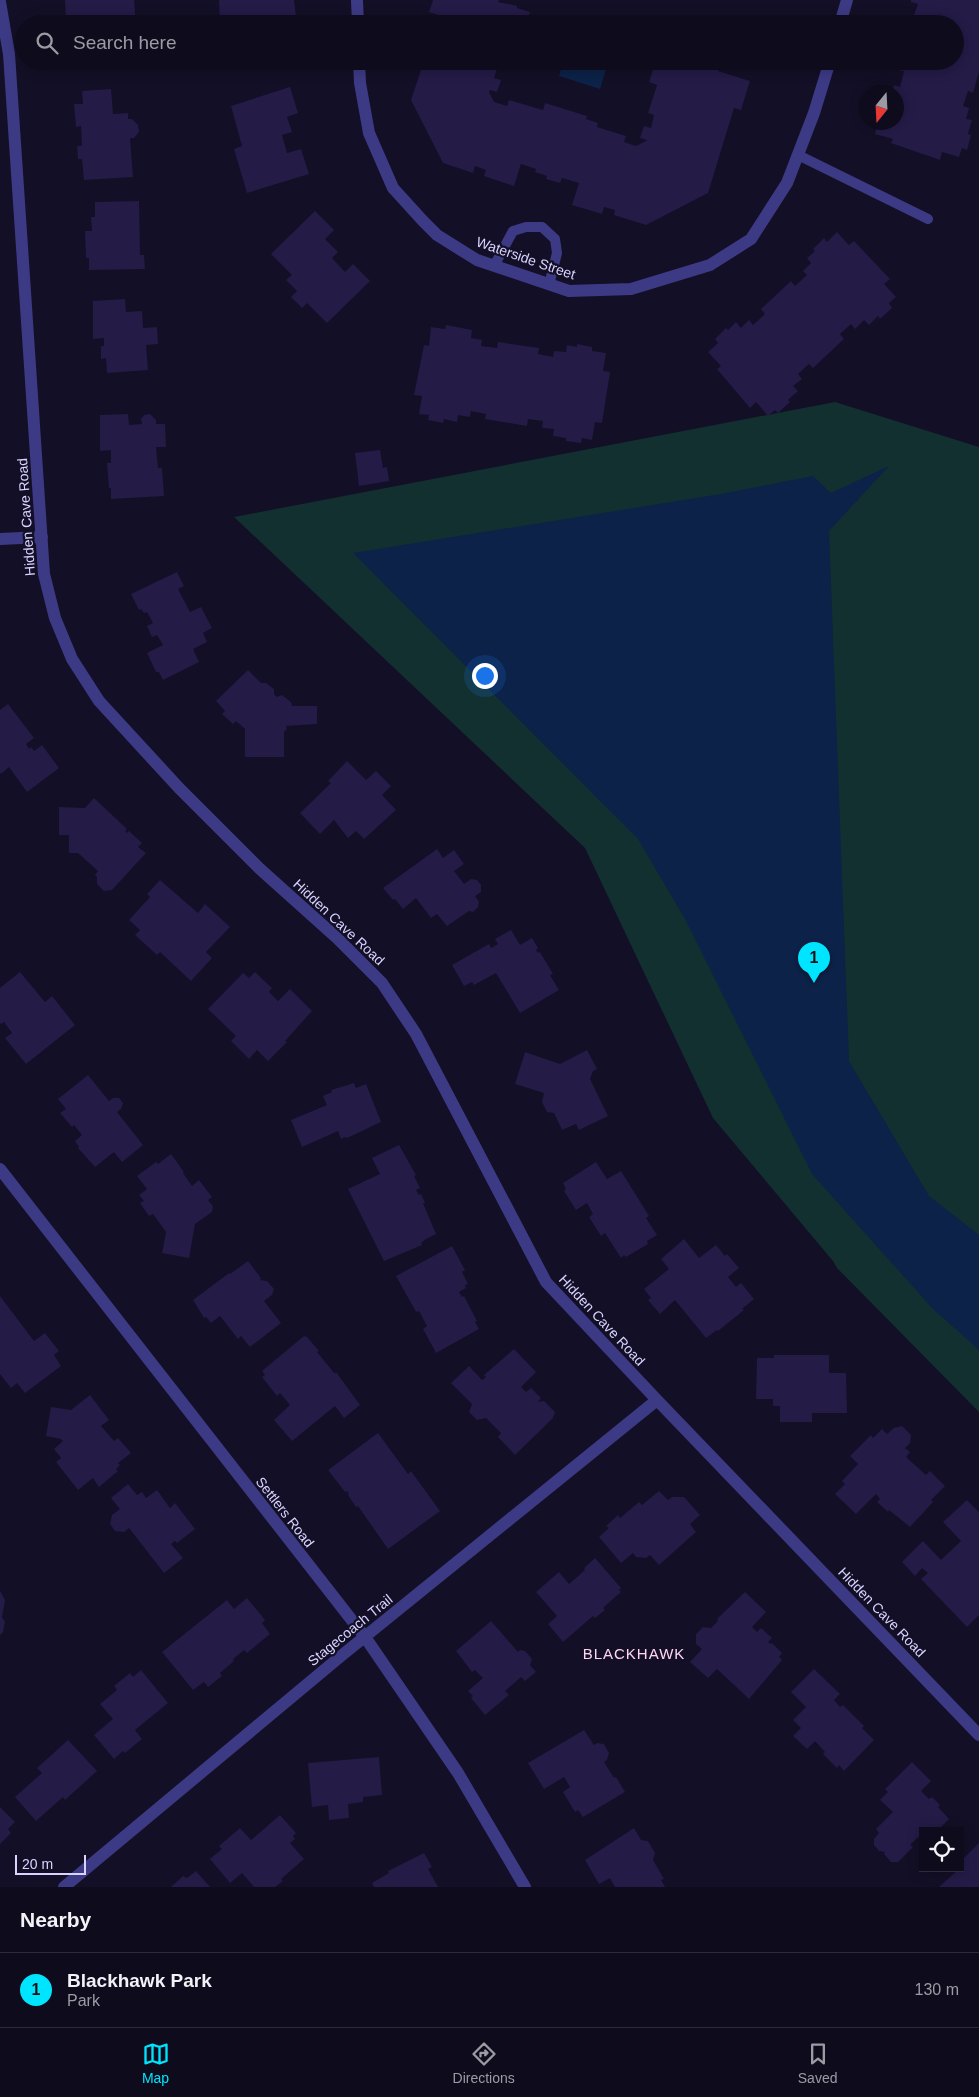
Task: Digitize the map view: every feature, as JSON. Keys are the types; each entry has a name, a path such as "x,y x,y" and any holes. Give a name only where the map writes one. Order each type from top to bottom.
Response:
{"street":[{"path":"357,0 358,15"},
{"path":"843,15 847,0"},
{"name":"Hidden Cave Road","path":"0,2 9,54 44,574 55,618 72,659 99,701 172,781 260,869 337,938 382,983 416,1034 546,1282 656,1400 979,1735"},
{"name":"Waterside Street","path":"359,70 369,133 393,188 437,235 476,260 569,291 631,289 710,265 750,239 787,183 814,113 827,70"},
{"path":"0,539 42,537"},
{"name":"Settlers Road","path":"0,1169 365,1637 458,1773 525,1887"},
{"name":"Stagecoach Trail","path":"64,1887 365,1637 656,1400"}],"lane":[{"path":"798,155 928,219"},
{"path":"494,266 513,231 526,227 542,227 555,240 556,253 549,284"}],"green space":[{"path":"835,402 979,447 979,1412 837,1268 713,1118 585,848 234,517"}],"water":[{"path":"561,70 606,70 600,89 559,76"},
{"path":"889,466 829,531 849,1061 929,1196 979,1235 979,1350 933,1309 812,1174 685,919 638,839 353,553 721,494 813,476 831,493"}],"building":[{"path":"65,0 134,0 135,15 66,15"},
{"path":"219,0 294,0 296,15 220,15"},
{"path":"433,0 499,0 498,2 517,6 517,8 530,12 529,15 438,15 429,12"},
{"path":"911,0 979,0 979,72 973,93 968,91 963,106 969,108 966,119 972,120 968,134 971,135 967,150 962,148 959,157 942,152 940,160 891,143 893,139 875,134 876,130 904,130 904,85 900,85 904,71 898,70 964,70 964,15 914,15 918,4 911,2"},
{"path":"421,70 497,70 494,78 501,80 497,92 490,90 489,92 494,102 507,106 509,100 543,110 545,103 587,116 586,119 598,123 597,127 626,136 624,142 636,146 647,140 640,138 644,126 651,128 654,115 648,113 657,85 649,82 653,70 718,70 750,81 741,110 734,108 708,193 646,225 614,215 615,210 604,207 602,214 572,205 579,183 562,178 560,183 546,179 547,176 535,172 536,169 521,164 514,186 484,176 486,170 475,166 473,173 443,163 411,100"},
{"path":"290,87 298,113 287,117 292,132 282,135 287,153 301,149 309,174 247,193 234,149 242,146 231,106"},
{"path":"111,89 113,114 128,113 128,119 132,119 138,125 139,132 134,138 130,138 133,177 84,180 82,159 78,159 77,146 82,146 81,126 76,127 74,104 83,104 82,91"},
{"path":"139,201 140,255 144,255 145,269 89,270 89,258 86,258 85,231 92,231 91,217 95,217 95,202"},
{"path":"315,211 334,230 325,239 338,252 332,258 345,272 353,264 370,281 327,323 307,303 302,308 291,297 297,291 286,280 292,275 271,254"},
{"path":"837,232 849,245 854,241 890,279 884,284 896,297 889,303 892,308 880,319 878,316 869,325 864,320 855,329 851,324 840,334 844,339 813,368 809,364 798,374 802,379 793,386 798,391 788,400 790,402 778,413 775,410 768,416 756,402 750,408 717,369 721,366 708,352 718,343 715,339 726,328 728,330 736,322 741,328 749,320 753,325 765,314 761,309 791,281 795,286 807,275 803,271 811,263 807,258 815,251 813,249 824,238 827,242"},
{"path":"125,299 126,312 142,311 143,328 157,327 158,344 146,345 148,370 107,373 106,358 101,359 101,346 104,346 104,338 93,339 93,301"},
{"path":"446,325 472,330 471,338 482,340 481,346 497,348 498,342 539,348 538,354 553,357 554,351 566,352 567,345 577,347 577,344 592,347 592,351 606,353 603,371 610,372 602,423 595,422 592,440 582,438 581,443 566,441 566,438 553,436 554,429 542,428 543,421 528,419 527,426 485,419 486,414 471,411 470,417 458,415 457,422 444,419 443,423 428,420 429,415 419,414 422,396 414,395 424,345 429,346 431,327 445,329"},
{"path":"128,414 129,425 142,424 141,419 144,415 150,414 156,420 156,424 165,424 166,447 156,447 158,468 162,468 164,496 111,499 107,463 111,463 111,450 100,451 100,415"},
{"path":"380,450 383,468 387,467 389,481 359,486 355,453"},
{"path":"177,572 184,586 178,589 190,612 201,607 212,628 203,633 207,642 193,649 199,662 163,680 159,672 156,672 147,653 163,645 157,635 152,637 147,626 153,623 147,612 144,613 141,609 139,610 131,594"},
{"path":"248,670 261,683 266,683 274,689 274,694 277,697 282,695 291,702 292,706 317,706 317,724 286,726 287,729 284,732 284,757 245,757 245,729 236,721 233,724 222,714 225,711 216,701"},
{"path":"8,704 34,738 26,744 29,749 31,747 34,751 42,745 59,768 27,792 9,767 1,774 0,772 0,710"},
{"path":"347,761 366,780 376,771 391,786 382,795 396,810 364,839 356,831 348,838 334,820 320,834 300,813 331,783 328,781"},
{"path":"94,798 127,829 125,831 127,833 129,831 142,843 138,847 146,853 112,890 104,891 97,884 97,877 95,875 98,871 78,853 69,853 69,835 59,835 59,807 85,808"},
{"path":"437,849 443,858 454,850 464,864 454,871 464,884 471,879 477,880 481,885 481,892 475,896 479,902 478,907 473,912 469,911 447,926 437,914 431,918 416,898 403,909 383,888"},
{"path":"160,880 198,913 205,904 230,927 206,952 212,958 191,981 160,952 157,955 135,935 140,930 129,920 150,897 147,894"},
{"path":"511,930 520,945 532,938 538,948 536,950 538,953 540,952 553,974 550,975 559,990 520,1013 496,973 474,985 472,982 464,986 452,965 489,944 491,948 498,944 495,939"},
{"path":"20,972 45,1002 52,996 75,1025 26,1064 5,1038 12,1033 4,1022 0,1023 0,988"},
{"path":"255,972 272,988 269,992 278,1001 290,989 312,1011 285,1041 287,1042 268,1061 257,1050 249,1059 231,1041 236,1036 208,1009 243,973 249,978"},
{"path":"587,1050 597,1069 593,1071 590,1079 608,1116 579,1130 576,1124 562,1130 554,1113 547,1112 542,1102 544,1093 515,1084 525,1052 560,1064"},
{"path":"88,1075 109,1101 113,1098 119,1098 123,1103 121,1109 117,1112 143,1145 122,1162 114,1152 95,1167 78,1148 75,1141 82,1135 60,1113 66,1109 58,1099"},
{"path":"354,1083 356,1088 366,1084 381,1122 347,1138 341,1139 338,1131 302,1147 291,1120 327,1105 323,1096 332,1092 331,1090"},
{"path":"399,1145 416,1175 414,1176 420,1188 416,1190 419,1195 421,1194 436,1234 426,1239 421,1243 422,1245 384,1261 348,1189 380,1174 372,1158"},
{"path":"171,1154 192,1186 199,1180 212,1197 208,1200 213,1206 212,1212 195,1224 189,1258 162,1253 166,1232 153,1214 149,1216 140,1203 144,1201 139,1195 147,1189 137,1176"},
{"path":"596,1162 607,1179 621,1171 649,1216 646,1218 657,1235 647,1241 648,1244 626,1257 624,1255 621,1258 605,1233 601,1236 589,1217 593,1214 587,1203 576,1210 564,1191 566,1189 563,1183"},
{"path":"684,1239 699,1258 716,1245 725,1256 727,1254 739,1268 728,1277 736,1287 741,1283 754,1299 742,1309 744,1310 706,1338 675,1300 660,1314 648,1300 651,1298 644,1289 669,1269 661,1259"},
{"path":"452,1246 465,1270 462,1272 468,1284 465,1285 466,1288 459,1292 462,1297 464,1296 479,1329 436,1353 423,1329 427,1326 419,1311 416,1312 396,1276"},
{"path":"248,1261 261,1278 260,1280 267,1281 274,1289 272,1295 264,1301 281,1323 250,1347 241,1336 238,1339 220,1316 211,1323 206,1317 204,1318 193,1300"},
{"path":"0,1296 34,1341 45,1333 59,1351 54,1355 61,1366 25,1393 17,1383 11,1388 0,1374"},
{"path":"304,1336 319,1351 317,1352 335,1374 336,1372 360,1405 344,1418 335,1406 292,1441 274,1420 290,1405 280,1393 277,1396 262,1377 265,1375 262,1371"},
{"path":"514,1349 536,1372 521,1387 526,1392 531,1388 541,1398 538,1402 544,1401 555,1412 553,1418 515,1455 498,1437 501,1433 486,1418 477,1420 469,1412 472,1404 451,1383 469,1366 482,1380 486,1377 484,1375"},
{"path":"774,1355 829,1355 829,1373 846,1373 847,1413 812,1413 812,1422 780,1422 780,1406 773,1406 773,1399 756,1399 757,1358 774,1358"},
{"path":"90,1395 109,1420 101,1426 114,1441 118,1438 131,1453 118,1463 120,1465 116,1469 118,1471 99,1487 93,1478 78,1490 56,1462 61,1458 54,1449 63,1441 46,1436 51,1407 71,1410"},
{"path":"902,1426 911,1435 910,1443 905,1448 910,1452 906,1457 926,1475 930,1471 945,1486 931,1500 933,1502 910,1527 877,1502 880,1499 876,1494 856,1514 835,1494 845,1484 842,1481 858,1464 850,1456 871,1435 873,1438 882,1429 887,1434 894,1428"},
{"path":"378,1433 408,1474 411,1471 440,1511 388,1549 358,1506 356,1507 347,1491 345,1492 328,1470"},
{"path":"128,1484 137,1495 142,1492 146,1498 157,1490 170,1508 175,1503 195,1529 177,1543 175,1541 171,1544 183,1558 164,1573 129,1528 124,1532 115,1531 110,1524 112,1515 120,1509 111,1498"},
{"path":"659,1491 668,1500 672,1497 684,1497 700,1515 690,1524 696,1532 659,1565 650,1555 646,1558 636,1557 633,1553 621,1563 599,1537 609,1528 606,1526 618,1515 620,1518 639,1502 642,1505"},
{"path":"967,1500 979,1512 979,1615 967,1627 921,1579 928,1573 922,1568 915,1576 902,1562 923,1541 941,1560 961,1541 943,1522"},
{"path":"595,1558 621,1588 619,1590 621,1592 603,1608 605,1610 595,1618 593,1616 563,1642 548,1624 557,1616 536,1592 559,1572 569,1584"},
{"path":"0,1591 5,1600 2,1617 5,1622 3,1632 0,1635"},
{"path":"745,1592 766,1612 752,1627 757,1632 761,1628 772,1638 768,1642 772,1643 782,1653 779,1657 782,1660 749,1699 717,1669 708,1678 690,1662 702,1649 696,1644 696,1634 703,1627 711,1628 718,1621 717,1619"},
{"path":"247,1598 265,1620 262,1623 270,1634 247,1653 244,1650 233,1659 234,1661 220,1673 222,1676 208,1687 204,1682 193,1690 162,1652 227,1600 234,1609"},
{"path":"491,1621 518,1652 520,1650 525,1651 532,1659 530,1665 536,1672 525,1681 521,1677 505,1691 509,1695 485,1715 471,1698 473,1696 468,1691 483,1678 475,1670 472,1672 456,1651"},
{"path":"814,1669 840,1694 834,1700 840,1707 843,1705 864,1726 862,1728 874,1740 844,1771 839,1765 837,1768 823,1754 825,1752 815,1741 807,1749 793,1736 801,1728 793,1720 806,1707 791,1692"},
{"path":"141,1670 168,1703 135,1730 142,1739 125,1753 123,1751 114,1759 94,1735 113,1719 100,1704 117,1690 114,1686 130,1673 133,1677"},
{"path":"584,1730 594,1745 597,1743 604,1744 609,1753 607,1760 604,1762 625,1792 583,1817 578,1810 575,1812 563,1792 570,1787 564,1777 544,1789 528,1763"},
{"path":"68,1740 97,1771 65,1800 63,1797 36,1821 15,1797 42,1773 37,1768"},
{"path":"379,1757 382,1795 363,1797 363,1802 348,1804 349,1818 329,1820 328,1805 312,1807 308,1763"},
{"path":"912,1762 931,1781 921,1791 929,1799 932,1797 940,1805 938,1807 949,1819 941,1827 919,1827 919,1838 910,1845 913,1847 898,1862 891,1862 884,1854 885,1852 879,1851 874,1845 874,1839 879,1833 876,1829 893,1812 880,1800 888,1792 885,1789"},
{"path":"0,1807 15,1822 8,1829 11,1833 0,1844"},
{"path":"280,1815 296,1833 293,1836 295,1839 290,1843 304,1859 281,1879 283,1881 275,1887 254,1887 242,1873 230,1883 210,1859 222,1849 219,1846 240,1828 251,1840"},
{"path":"634,1828 641,1840 648,1841 655,1853 653,1860 664,1879 661,1880 665,1887 615,1887 610,1878 599,1884 585,1860"},
{"path":"979,1843 979,1887 939,1887 956,1872 964,1872 964,1858"},
{"path":"424,1853 432,1867 428,1869 438,1887 374,1887 372,1883 389,1873 388,1871"},
{"path":"196,1871 210,1887 171,1887 183,1876 187,1878"}],"place":[{"name":"Blackhawk Park","path":"814,983"}],"district":[{"name":"BLACKHAWK","path":"634,1653"}]}
